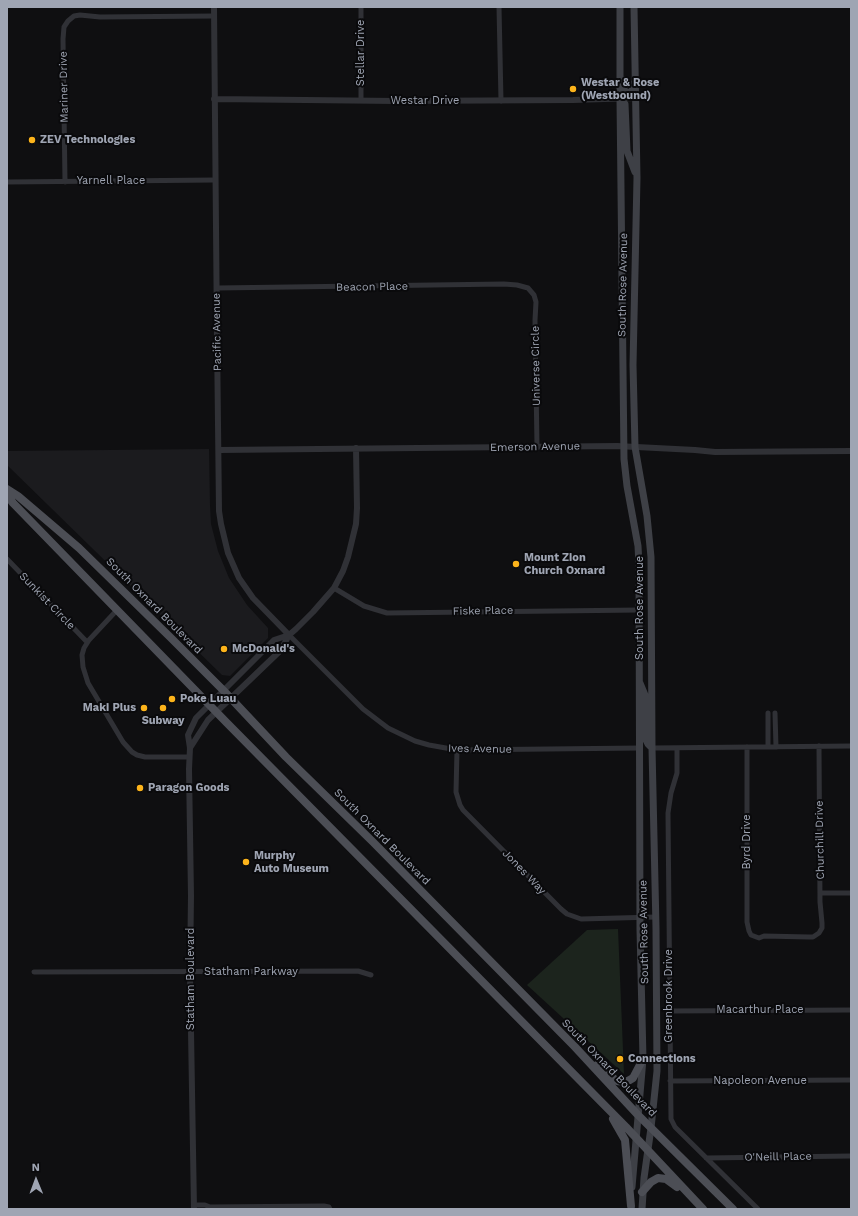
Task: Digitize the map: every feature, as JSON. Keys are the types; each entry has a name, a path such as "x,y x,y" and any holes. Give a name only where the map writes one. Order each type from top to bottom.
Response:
{"main road":[{"name":"South Rose Avenue","path":"620,7 624,446 627,486 638,546 639,610 638,679 640,748 640,918 643,1059 631,1207"},
{"name":"South Rose Avenue","path":"634,7 637,178 633,365 635,447 651,547 652,748 657,1071 642,1192 642,1209"},
{"path":"620,53 624,71 626,93 632,91 636,79"},
{"path":"620,99 625,104 628,151 637,178"},
{"name":"South Oxnard Boulevard","path":"7,489 18,496 90,558 223,690 286,757 373,842 575,1047 638,1115 733,1209"},
{"path":"7,495 12,503 604,1105 703,1209"},
{"path":"638,679 645,695 645,738 652,748"},
{"path":"575,1047 617,1081 624,1082 633,1078 643,1059"},
{"path":"604,1105 625,1140 631,1207"},
{"path":"642,1192 654,1179 662,1178 671,1182 697,1203"}],"street":[{"name":"Pacific Avenue","path":"214,7 219,511 222,532 228,553 239,578 248,592 289,635"},
{"name":"Stellar Drive","path":"361,7 361,100"},
{"path":"499,7 500,101"},
{"name":"Mariner Drive","path":"65,182 63,32 70,18 80,15 100,17 214,16"},
{"name":"Westar Drive","path":"214,99 500,101 636,98"},
{"name":"Yarnell Place","path":"7,182 215,180"},
{"name":"Beacon Place","path":"216,288 504,284 528,288"},
{"name":"Universe Circle","path":"528,288 534,294 536,302 536,446"},
{"name":"Emerson Avenue","path":"219,450 624,446 715,452 851,451"},
{"name":"Statham Boulevard","path":"190,748 204,725 281,650 289,635 313,612 334,588 343,571 348,557 356,524 356,448"},
{"name":"Sunkist Circle","path":"7,559 87,642"},
{"name":"Fiske Place","path":"334,588 364,606 387,613 639,610"},
{"path":"117,610 87,642 82,655 86,678 124,742 132,752 145,757 189,757"},
{"name":"Statham Boulevard","path":"194,1207 190,972 190,748 188,735 196,718 223,690 274,640 289,635"},
{"name":"Ives Avenue","path":"289,635 363,709 375,719 401,735 415,741 457,750 640,748"},
{"path":"768,713 768,747"},
{"path":"775,713 776,747"},
{"name":"Churchill Drive","path":"819,746 820,893 822,923 822,928 819,933"},
{"path":"652,748 851,746"},
{"name":"Greenbrook Drive","path":"678,748 677,773 671,793 668,813 670,1115 672,1124 758,1209"},
{"name":"Byrd Drive","path":"747,748 747,926 751,935 759,938 764,936 813,937 819,933"},
{"name":"Jones Way","path":"457,750 456,792 460,805 561,909 567,914 581,919 655,917"},
{"path":"820,893 851,893"},
{"name":"Statham Parkway","path":"34,972 358,971 371,975"},
{"name":"Macarthur Place","path":"669,1011 851,1010"},
{"name":"Napoleon Avenue","path":"670,1081 851,1080"},
{"name":"O'Neill Place","path":"706,1158 851,1156"},
{"path":"194,1207 202,1204 209,1208 324,1206 329,1207 330,1209"}],"shaded area":[{"path":"209,449 211,524 218,551 229,578 247,605 268,628 268,638 230,676 222,675 7,465 7,451"},
{"path":"618,929 624,1074 527,985 587,930"}],"place":[{"name":"Westar & Rose (Westbound)","path":"573,89"},
{"name":"ZEV Technologies","path":"32,140"},
{"name":"Mount Zion Church Oxnard","path":"516,564"},
{"name":"McDonald's","path":"224,649"},
{"name":"Poke Luau","path":"172,699"},
{"name":"Maki Plus","path":"144,708"},
{"name":"Subway","path":"163,708"},
{"name":"Paragon Goods","path":"140,788"},
{"name":"Murphy Auto Museum","path":"246,862"},
{"name":"Connections","path":"620,1059"}]}
